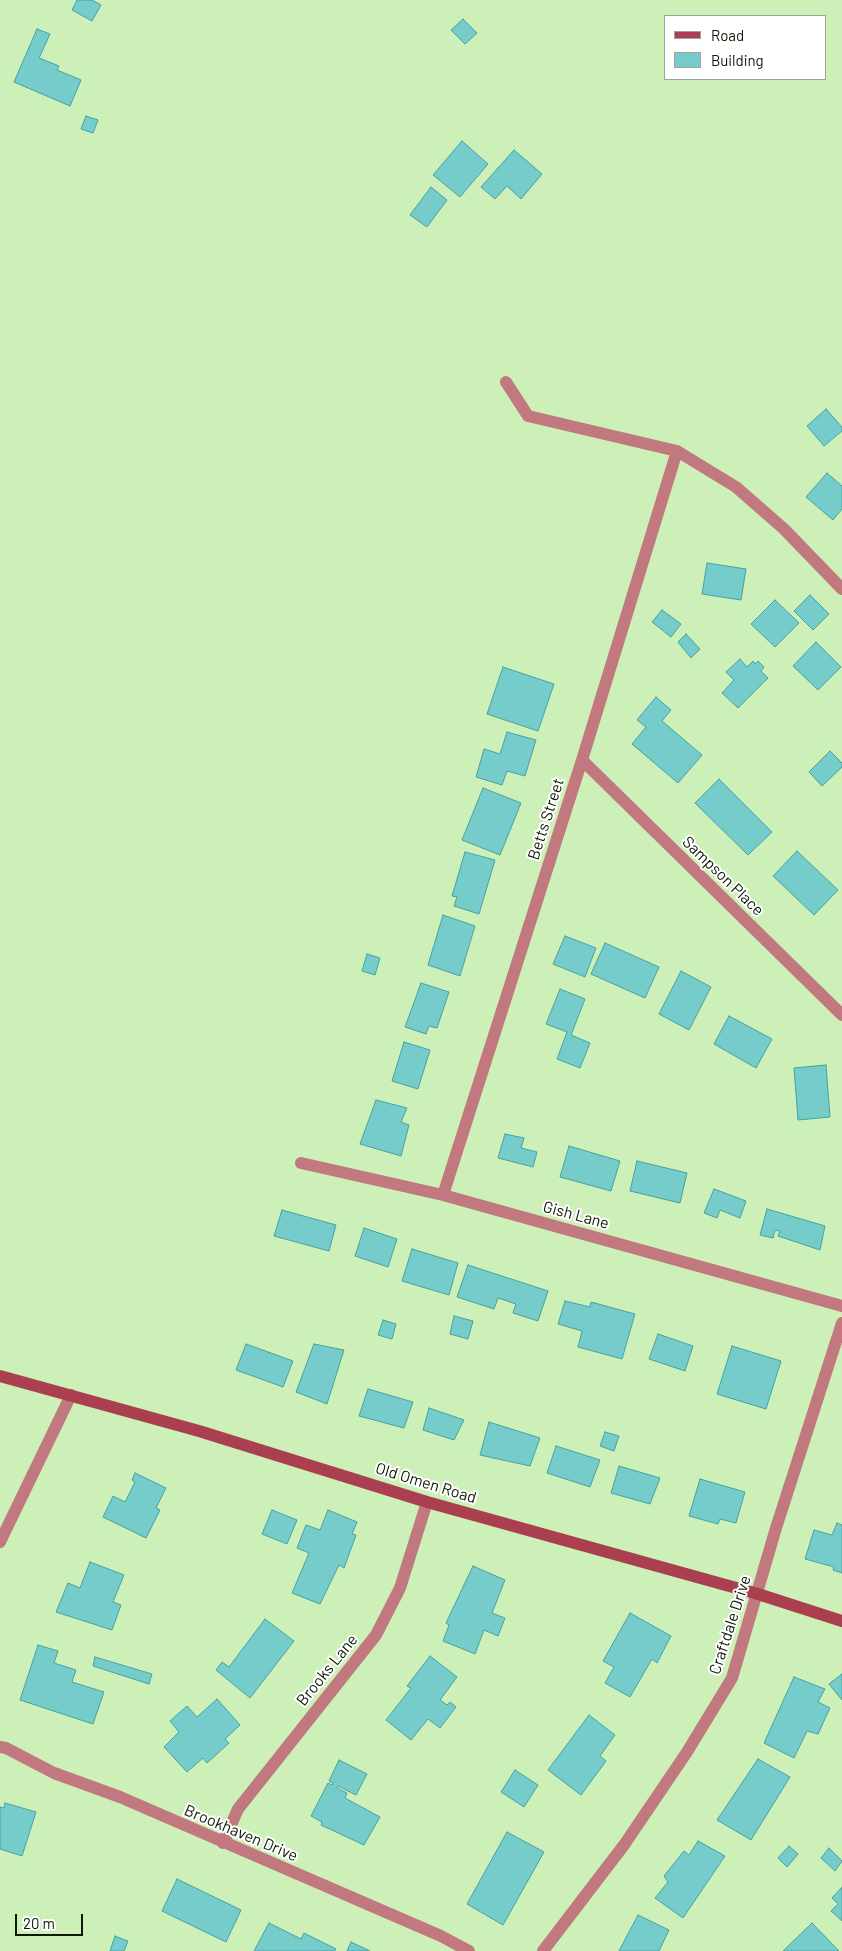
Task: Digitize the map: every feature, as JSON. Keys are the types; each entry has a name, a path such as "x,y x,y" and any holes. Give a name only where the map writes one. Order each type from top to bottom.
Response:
{"street":[{"path":"506,382 528,416 677,451 736,487 784,529 842,589"},
{"name":"Betts Street","path":"443,1195 582,760 677,451"},
{"name":"Sampson Place","path":"582,760 842,1015"},
{"name":"Gish Lane","path":"300,1163 443,1195 842,1306"},
{"name":"Craftdale Drive","path":"543,1951 624,1845 687,1752 732,1678 776,1528 842,1323"},
{"name":"Old Omen Road","path":"0,1376 328,1470 427,1502 758,1594 842,1621"},
{"path":"0,1542 71,1395"},
{"name":"Brooks Lane","path":"223,1843 238,1809 376,1635 400,1588 427,1502"},
{"name":"Brookhaven Drive","path":"0,1747 6,1748 54,1773 120,1797 441,1936 469,1951"}],"building":[{"path":"77,0 92,0 101,5 92,21 72,10"},
{"path":"463,19 477,33 465,44 451,30"},
{"path":"37,29 50,34 39,58 59,66 57,70 81,80 70,106 14,82"},
{"path":"86,116 98,120 93,133 81,129"},
{"path":"462,141 488,164 460,197 433,175"},
{"path":"514,150 542,174 521,199 507,186 495,199 481,187"},
{"path":"431,187 447,200 427,227 410,215"},
{"path":"826,409 842,427 842,431 824,446 807,426"},
{"path":"827,473 842,486 842,509 833,520 806,497"},
{"path":"707,563 746,569 741,600 702,594"},
{"path":"810,595 829,614 813,630 794,611"},
{"path":"775,600 799,623 775,647 751,624"},
{"path":"662,610 681,624 671,637 652,622"},
{"path":"686,634 700,649 691,658 678,642"},
{"path":"816,642 841,667 818,690 793,666"},
{"path":"740,659 747,667 753,661 755,664 758,661 764,667 761,671 768,678 738,708 722,693 734,680 726,672"},
{"path":"503,667 554,684 538,731 487,714"},
{"path":"656,697 671,710 662,721 702,755 678,783 632,744 646,727 637,720"},
{"path":"507,732 536,740 525,776 507,771 502,785 476,777 484,749 500,754"},
{"path":"830,751 842,763 842,767 822,786 809,772"},
{"path":"719,779 772,832 748,855 695,803"},
{"path":"483,788 521,803 500,855 462,840"},
{"path":"797,851 838,890 814,915 773,876"},
{"path":"465,852 495,860 479,914 454,906 457,897 452,896"},
{"path":"443,915 475,926 460,976 428,965"},
{"path":"565,936 596,948 585,977 553,964"},
{"path":"605,943 659,967 645,998 591,974"},
{"path":"367,954 380,958 375,975 362,971"},
{"path":"681,971 711,987 689,1030 659,1014"},
{"path":"421,983 449,992 437,1028 429,1026 426,1034 405,1027"},
{"path":"560,989 585,999 571,1035 590,1043 580,1068 557,1059 567,1032 546,1024"},
{"path":"729,1016 772,1039 756,1068 714,1044"},
{"path":"404,1042 430,1050 418,1089 392,1081"},
{"path":"826,1065 830,1117 798,1120 794,1068"},
{"path":"376,1100 407,1108 401,1122 409,1125 401,1156 360,1144"},
{"path":"505,1134 524,1138 521,1148 537,1152 533,1167 498,1158"},
{"path":"569,1146 620,1161 611,1191 560,1177"},
{"path":"637,1161 687,1173 680,1203 630,1191"},
{"path":"714,1189 746,1201 740,1218 720,1210 717,1218 704,1213"},
{"path":"767,1209 825,1226 820,1250 778,1236 780,1231 775,1230 773,1238 760,1235"},
{"path":"282,1210 336,1225 329,1251 274,1236"},
{"path":"364,1228 397,1239 388,1267 355,1256"},
{"path":"412,1249 458,1263 449,1295 402,1281"},
{"path":"468,1265 548,1291 538,1321 513,1313 516,1304 498,1298 494,1309 457,1297"},
{"path":"565,1301 590,1307 591,1302 635,1314 622,1359 578,1347 582,1331 558,1324"},
{"path":"454,1316 473,1321 468,1339 450,1334"},
{"path":"383,1320 396,1324 392,1339 378,1335"},
{"path":"658,1334 693,1346 685,1371 649,1359"},
{"path":"246,1344 293,1361 283,1387 236,1370"},
{"path":"314,1344 344,1350 327,1404 296,1392"},
{"path":"732,1346 781,1361 766,1409 717,1394"},
{"path":"368,1389 413,1402 404,1428 359,1416"},
{"path":"429,1408 464,1420 454,1440 423,1430"},
{"path":"489,1422 540,1438 530,1466 480,1455"},
{"path":"605,1432 619,1436 614,1451 600,1446"},
{"path":"556,1446 600,1460 590,1487 547,1473"},
{"path":"619,1466 660,1478 650,1504 611,1493"},
{"path":"135,1473 166,1488 156,1508 160,1510 146,1538 103,1517 113,1496 125,1502 135,1482 132,1480"},
{"path":"700,1479 745,1492 736,1523 720,1519 718,1524 689,1516"},
{"path":"272,1510 297,1520 287,1544 262,1534"},
{"path":"328,1510 357,1522 352,1534 356,1535 344,1568 339,1565 320,1604 292,1593 309,1553 297,1548 306,1525 320,1530"},
{"path":"837,1523 842,1525 842,1573 833,1570 834,1567 805,1559 814,1530 832,1535"},
{"path":"90,1562 124,1575 113,1602 121,1605 112,1630 56,1612 68,1583 80,1588"},
{"path":"473,1566 505,1580 492,1613 505,1618 498,1636 484,1630 475,1654 443,1641 449,1625 446,1623"},
{"path":"630,1613 671,1636 657,1663 652,1659 630,1697 605,1683 614,1667 603,1661"},
{"path":"265,1619 294,1641 250,1698 216,1670 222,1662 229,1667"},
{"path":"38,1645 58,1651 54,1663 76,1670 72,1682 104,1692 93,1724 20,1700"},
{"path":"430,1656 457,1677 440,1700 447,1705 450,1702 456,1707 440,1728 428,1719 411,1740 386,1720 411,1688 407,1686"},
{"path":"95,1657 152,1674 149,1684 93,1666"},
{"path":"842,1674 842,1700 829,1684"},
{"path":"794,1677 825,1689 818,1702 830,1708 818,1734 807,1731 794,1758 764,1743"},
{"path":"217,1699 240,1725 225,1739 229,1743 207,1763 203,1758 187,1772 164,1747 179,1732 170,1721 187,1706 197,1717"},
{"path":"589,1715 615,1735 600,1756 606,1761 581,1795 548,1770"},
{"path":"758,1759 790,1777 751,1840 717,1820"},
{"path":"339,1760 367,1774 356,1795 338,1786 337,1788 347,1793 345,1798 380,1817 364,1845 321,1825 322,1822 311,1816 328,1783 332,1785 333,1783 329,1781"},
{"path":"515,1770 538,1785 524,1807 501,1792"},
{"path":"5,1803 36,1812 22,1856 0,1849 0,1807 4,1808"},
{"path":"507,1832 544,1852 503,1925 467,1904"},
{"path":"698,1841 725,1856 683,1918 655,1898 668,1882 664,1876 684,1851 689,1855"},
{"path":"789,1846 798,1854 787,1867 778,1858"},
{"path":"829,1848 842,1861 835,1871 821,1858"},
{"path":"177,1879 241,1910 226,1942 162,1911"},
{"path":"842,1887 842,1921 831,1911 838,1904 832,1898"},
{"path":"638,1915 669,1930 659,1951 619,1951"},
{"path":"269,1923 301,1939 304,1933 336,1949 335,1951 254,1951"},
{"path":"812,1923 839,1951 783,1951"},
{"path":"115,1936 128,1941 124,1951 110,1951"},
{"path":"351,1942 370,1951 347,1951"}]}
